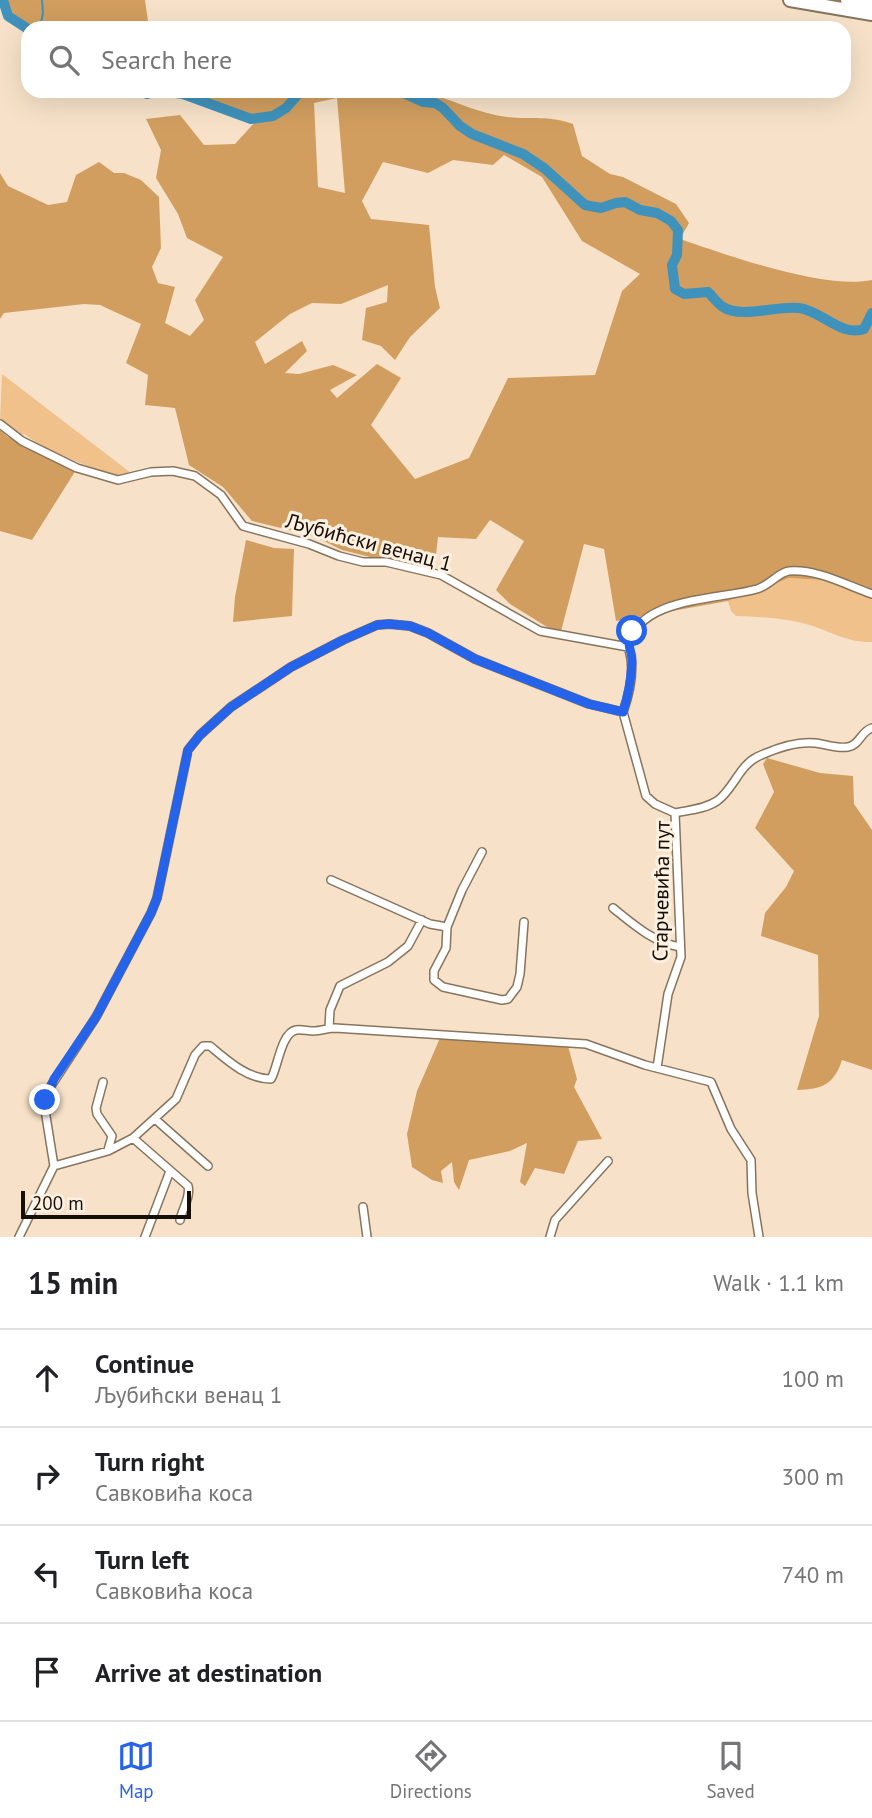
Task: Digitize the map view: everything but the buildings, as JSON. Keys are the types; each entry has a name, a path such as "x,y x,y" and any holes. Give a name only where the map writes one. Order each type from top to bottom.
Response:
{"highway":[{"path":"789,0 872,14"},
{"path":"847,0 872,4"}],"street":[{"name":"Љубићски венац 1","path":"0,424 22,441 77,468 105,477 125,479 151,472 173,471 195,476 221,495 243,526 363,562 386,562 441,575 540,631 628,647"},
{"path":"675,813 655,804 646,796 623,712 628,698 633,659 628,647 632,631 644,617 694,601 759,589 773,582 783,572 823,576 872,594"},
{"path":"19,1237 54,1166 45,1110 47,1092 96,1017 151,913 157,898 188,750 200,735 231,707 291,667 332,645 377,625 389,624 410,626 475,659 589,704 623,712"},
{"name":"Старчевића пут","path":"657,1068 668,994 679,965 675,813 703,807 718,800 748,763 756,758 803,743 848,747 853,745 866,729 872,728"},
{"path":"482,852 447,927 446,948 434,971 434,980 443,986 502,1000 508,999 517,988 524,922"},
{"path":"331,880 422,920 447,927"},
{"path":"613,908 654,939 680,947"},
{"path":"329,1028 330,1010 340,986 388,962 408,946 422,920"},
{"path":"54,1166 108,1151 133,1138 176,1099 195,1055 203,1046 210,1046 254,1077 271,1079 285,1039 290,1032 297,1030 315,1031 329,1028 586,1044 711,1083 731,1129 751,1160 752,1193 759,1237"},
{"path":"103,1082 96,1108 97,1114 112,1136 108,1151"},
{"path":"155,1119 208,1166"},
{"path":"133,1138 188,1186 189,1191 180,1220"},
{"path":"550,1237 555,1220 608,1161"},
{"path":"145,1237 170,1171"},
{"path":"363,1207 367,1237"}],"shaded area":[{"path":"0,0 145,0 148,21 21,21 0,6"},
{"path":"184,98 337,98 443,98 498,115 564,121 573,124 582,156 610,174 623,177 676,204 689,223 680,239 749,262 803,276 852,282 872,280 872,596 823,580 789,578 728,601 616,621 604,549 584,544 560,635 510,604 496,590 524,541 490,520 476,539 438,537 435,563 374,558 342,550 314,536 252,521 223,487 189,465 175,408 145,405 148,375 126,363 141,324 100,305 84,304 4,313 0,319 0,173 8,186 48,205 67,202 76,175 99,162 114,173 124,173 141,180 159,197 161,248 152,267 158,283 175,287 165,323 190,336 204,320 195,300 223,257 187,238 178,214 156,178 161,150 146,119 180,115 204,145 235,144 255,122","holes":["337,98 345,193 318,187 314,103","504,155 542,177 582,241 640,274 622,291 595,375 508,378 469,458 415,479 371,425 401,378 377,364 337,398 330,390 357,375 333,365 299,374 285,373 307,351 302,341 265,364 255,342 290,314 312,303 341,304 388,285 387,302 366,308 362,340 381,346 395,360 410,337 440,308 435,287 429,225 371,219 362,201 383,162 428,173 453,160 493,165"]},
{"path":"2,374 131,473 129,476 118,479 43,447 24,434 19,435 0,421"},
{"path":"0,430 8,437 76,470 32,540 0,531"},
{"path":"246,540 274,548 294,549 292,616 233,622"},
{"path":"788,578 823,580 872,596 872,642 848,639 794,621 736,616 731,611 728,601"},
{"path":"767,758 820,773 853,776 854,804 872,830 872,1070 842,1060 835,1075 826,1084 797,1090 819,1016 818,955 761,936 765,913 786,887 794,871 755,828 774,792 763,764"},
{"path":"440,1038 568,1046 577,1079 574,1087 602,1139 578,1141 564,1174 535,1168 525,1186 520,1182 527,1143 510,1151 469,1160 459,1190 454,1182 452,1162 441,1171 443,1183 432,1180 412,1167 407,1134 417,1091"}],"waterway":[{"path":"3,0 8,16 21,24"},
{"path":"41,21 42,0"},
{"path":"194,98 251,119 273,116 286,108 295,98"},
{"path":"414,98 435,103 472,134 523,154 544,168 585,205 601,208 625,202 671,221 678,230 677,255 672,265 675,289 684,294 708,292 723,307 740,312 799,308 839,327 856,331 864,329 872,313"}],"route":[{"path":"45,1100 54,1079 96,1017 151,913 157,898 188,750 200,735 231,707 291,667 377,625 389,624 410,626 475,659 589,704 623,712 631,679 633,659 628,647 632,631"}]}
